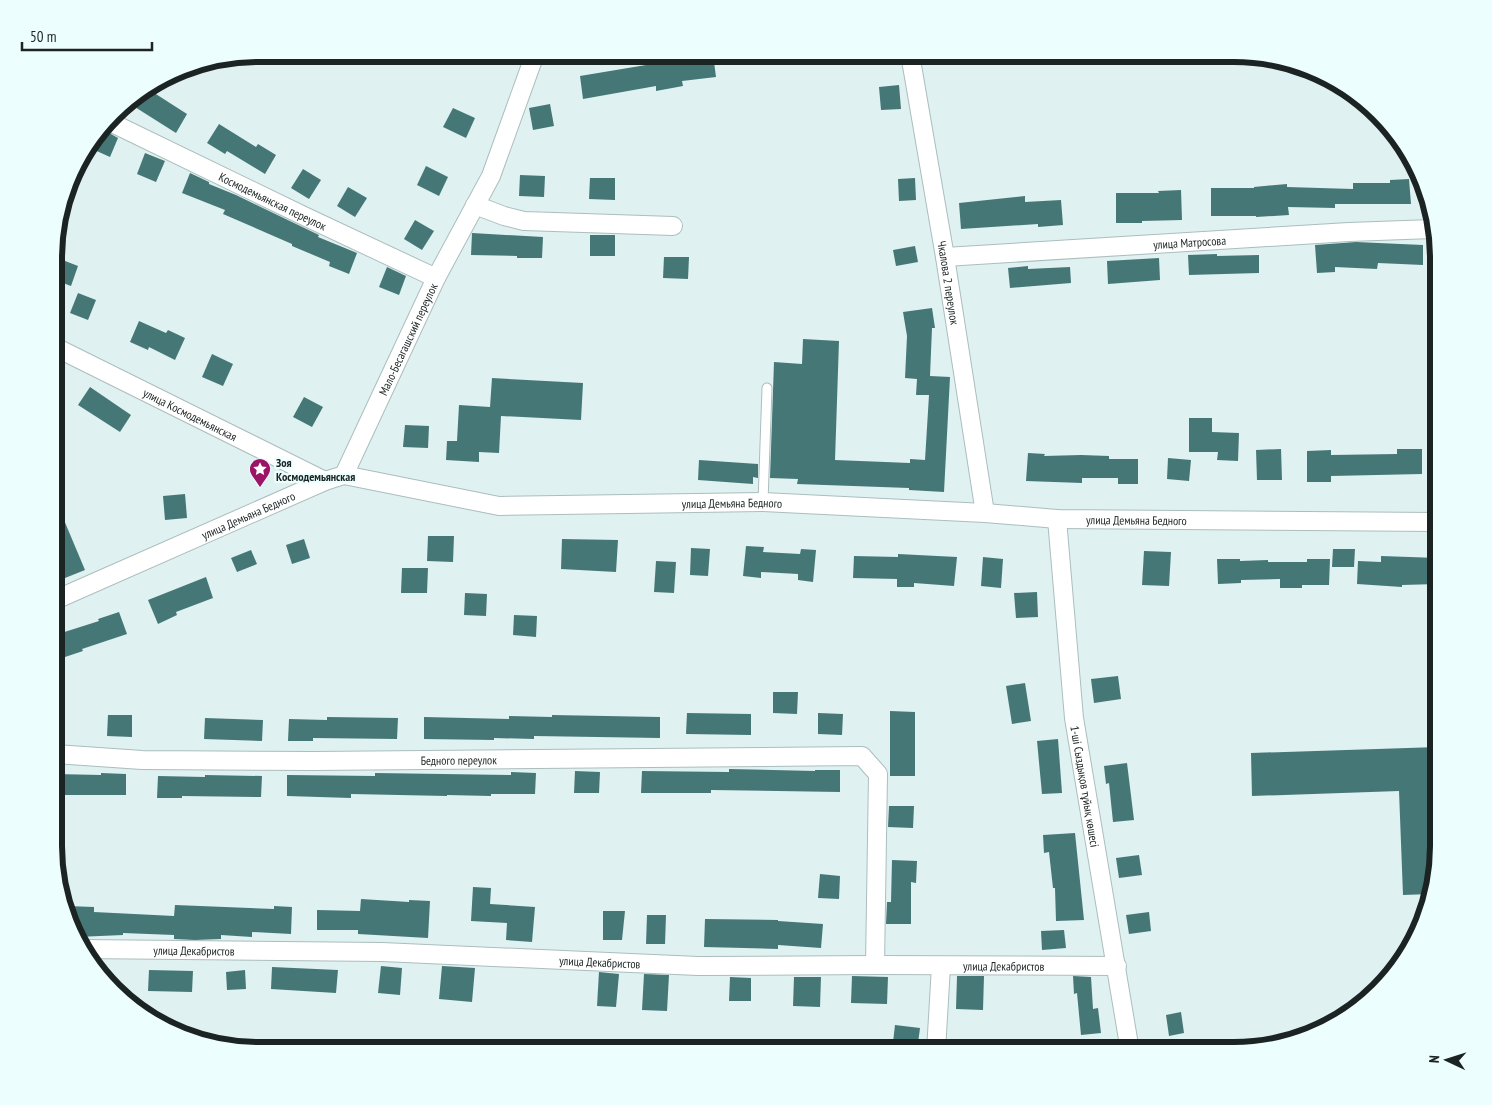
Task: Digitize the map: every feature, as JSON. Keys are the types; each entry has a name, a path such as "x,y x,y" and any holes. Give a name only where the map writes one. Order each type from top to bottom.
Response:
{"street":[{"name":"Мало-Бесагашский переулок","path":"344,475 436,278 490,176 532,62"},
{"name":"Чкалова 2 переулок","path":"911,62 945,257 985,513"},
{"name":"Космодемьянская переулок","path":"115,125 436,278"},
{"path":"475,205 524,221 673,226"},
{"name":"улица Матросова","path":"945,257 1427,228"},
{"name":"улица Космодемьянская","path":"62,350 255,448 325,481"},
{"name":"улица Демьяна Бедного","path":"62,597 325,481 344,475 499,506 763,502 985,513 1057,519 1430,522"},
{"name":"1-ші Сыздықов тұйық көшесі","path":"1057,519 1074,718 1129,1042"},
{"name":"Бедного переулок","path":"62,754 142,760 295,761 862,756 878,774 875,965"},
{"name":"улица Декабристов","path":"93,950 382,952 698,966 1117,966"},
{"path":"937,1042 941,966"}],"lane":[{"path":"763,502 767,388"}],"building":[{"path":"652,62 714,62 716,77 682,81 683,86 656,91 656,86 583,99 580,76 652,64"},
{"path":"899,85 901,109 881,110 879,87"},
{"path":"154,93 187,114 176,133 134,107"},
{"path":"550,104 554,126 533,130 529,108"},
{"path":"453,108 475,118 466,138 443,127"},
{"path":"219,124 256,147 258,144 276,155 265,174 227,151 225,154 207,143"},
{"path":"108,132 118,138 110,157 96,151"},
{"path":"145,153 165,161 156,182 137,174"},
{"path":"426,166 448,177 439,196 417,185"},
{"path":"303,169 321,180 309,199 291,188"},
{"path":"190,173 209,182 209,184 319,235 318,237 357,253 349,274 329,266 330,262 223,214 225,210 182,193"},
{"path":"520,175 545,176 544,197 519,196"},
{"path":"590,178 615,178 615,200 589,199"},
{"path":"915,178 916,200 899,201 898,179"},
{"path":"1409,179 1411,204 1335,204 1335,208 1288,207 1289,215 1256,217 1211,216 1211,188 1254,188 1287,184 1287,187 1353,189 1353,183 1390,183 1390,180"},
{"path":"348,187 367,198 355,217 337,206"},
{"path":"1181,190 1182,220 1116,223 1116,193 1159,193 1158,191"},
{"path":"1025,196 1025,202 1061,200 1063,225 1038,227 1038,224 961,229 959,203"},
{"path":"415,220 434,231 422,250 404,239"},
{"path":"472,233 543,237 542,258 471,255"},
{"path":"590,235 615,235 615,256 590,256"},
{"path":"1356,242 1423,245 1423,265 1378,263 1377,269 1335,267 1335,272 1317,273 1315,245"},
{"path":"915,246 918,262 896,266 893,250"},
{"path":"1217,254 1217,256 1259,255 1259,273 1189,275 1188,255"},
{"path":"664,257 689,257 688,279 663,278"},
{"path":"1159,258 1160,280 1108,284 1107,261"},
{"path":"62,260 78,266 71,286 62,283"},
{"path":"1028,266 1028,269 1070,267 1071,283 1010,288 1008,268"},
{"path":"387,267 406,276 399,295 379,287"},
{"path":"78,293 96,300 88,320 70,313"},
{"path":"932,308 935,328 932,328 930,376 950,377 944,492 909,490 909,488 797,484 798,479 770,478 774,362 802,364 803,339 839,341 835,460 910,463 910,459 925,460 929,395 916,395 917,379 905,378 907,336 903,312"},
{"path":"139,321 166,333 168,330 185,338 175,360 149,347 148,350 130,342"},
{"path":"212,354 233,364 223,386 202,377"},
{"path":"492,378 583,383 581,420 501,416 499,453 479,452 479,462 446,460 447,441 457,441 459,405 490,407"},
{"path":"90,387 131,415 120,432 78,405"},
{"path":"304,397 323,407 312,427 293,417"},
{"path":"1189,418 1212,418 1212,432 1239,433 1238,461 1217,460 1218,452 1189,452"},
{"path":"405,425 429,426 428,448 403,447"},
{"path":"1281,449 1282,480 1257,480 1256,450"},
{"path":"1397,449 1422,449 1422,474 1331,476 1331,482 1307,482 1307,451 1331,450 1331,455 1397,454"},
{"path":"1028,453 1045,454 1044,456 1081,455 1109,456 1109,459 1138,459 1138,484 1118,484 1118,478 1082,478 1082,483 1026,481"},
{"path":"1168,458 1191,460 1189,481 1167,479"},
{"path":"699,460 758,464 758,478 753,477 753,484 698,480"},
{"path":"185,494 187,518 165,520 163,496"},
{"path":"62,515 85,570 62,579"},
{"path":"428,536 454,536 453,562 427,561"},
{"path":"304,539 310,558 292,564 286,545"},
{"path":"562,539 618,540 616,572 561,569"},
{"path":"746,546 764,547 763,552 800,554 801,549 816,550 813,582 798,580 798,574 761,572 761,578 743,576"},
{"path":"691,548 710,549 708,576 690,575"},
{"path":"1333,549 1355,549 1354,567 1332,567"},
{"path":"251,550 257,564 237,572 231,558"},
{"path":"1144,551 1171,552 1169,586 1142,585"},
{"path":"898,554 957,557 954,586 914,583 914,587 897,587 897,579 853,578 854,556 898,557"},
{"path":"1381,556 1430,558 1430,584 1402,585 1402,587 1357,584 1358,561 1381,562"},
{"path":"983,557 1003,559 1001,588 981,586"},
{"path":"1217,559 1307,562 1307,559 1330,559 1329,585 1302,585 1302,588 1280,588 1280,579 1241,580 1241,583 1218,584"},
{"path":"656,561 676,562 674,593 654,592"},
{"path":"402,568 428,568 427,593 401,593"},
{"path":"206,577 213,598 176,612 177,615 158,624 148,600"},
{"path":"1037,592 1038,617 1016,618 1014,593"},
{"path":"465,593 487,594 486,616 464,615"},
{"path":"119,612 127,634 82,649 83,651 62,658 62,633 99,621 98,619"},
{"path":"514,615 537,616 536,637 513,635"},
{"path":"1118,676 1121,699 1094,703 1091,679"},
{"path":"1025,683 1031,721 1012,724 1006,686"},
{"path":"773,692 798,692 797,714 773,713"},
{"path":"890,711 915,712 915,776 890,776"},
{"path":"687,713 751,714 751,735 686,734"},
{"path":"818,713 843,714 842,735 818,734"},
{"path":"108,715 132,715 132,737 107,736"},
{"path":"552,715 660,717 660,738 534,736 534,739 424,739 424,717 509,719 509,716 552,717"},
{"path":"327,717 398,718 397,739 313,738 313,741 288,741 289,719 327,720"},
{"path":"205,718 263,720 262,741 204,739"},
{"path":"1058,739 1062,793 1042,794 1037,741"},
{"path":"1430,747 1430,846 1424,894 1403,895 1399,791 1252,796 1251,753"},
{"path":"1127,763 1134,820 1113,822 1109,783 1106,784 1104,766"},
{"path":"729,769 840,770 840,792 711,790 711,793 641,793 642,771 729,772"},
{"path":"575,771 600,772 599,793 574,793"},
{"path":"511,772 536,773 535,794 447,796 351,794 351,798 287,796 287,775 375,776 375,773 511,775"},
{"path":"101,773 126,774 126,795 62,795 62,774 101,775"},
{"path":"205,775 262,776 261,797 182,796 182,798 157,798 158,776 205,777"},
{"path":"889,806 914,806 913,828 888,827"},
{"path":"1075,833 1084,920 1056,921 1055,888 1053,888 1049,852 1044,853 1043,835"},
{"path":"1139,855 1142,875 1119,878 1116,858"},
{"path":"892,860 917,861 916,883 911,882 911,924 886,924 887,902 891,902"},
{"path":"820,874 840,876 839,899 818,898"},
{"path":"473,887 491,888 490,904 535,907 532,942 506,940 507,923 471,921"},
{"path":"361,899 409,902 409,900 430,901 428,938 358,934 358,930 317,930 317,910 360,911"},
{"path":"175,905 274,909 274,906 292,907 291,934 252,932 252,937 221,935 221,939 195,940 174,939 174,935 123,933 123,935 85,937 77,922 72,906 94,907 94,912 174,916"},
{"path":"603,911 625,911 622,940 603,940"},
{"path":"1149,912 1151,931 1129,934 1126,915"},
{"path":"647,915 666,915 665,944 646,944"},
{"path":"705,919 778,920 823,924 821,948 778,945 778,949 704,947"},
{"path":"1064,930 1066,948 1042,950 1041,931"},
{"path":"381,966 402,968 400,995 378,993"},
{"path":"442,966 475,968 472,1002 439,999"},
{"path":"272,967 338,970 336,993 271,989"},
{"path":"149,970 193,971 192,992 148,991"},
{"path":"245,970 246,989 227,990 226,972"},
{"path":"599,972 619,974 616,1007 597,1006"},
{"path":"644,974 669,975 667,1011 642,1010"},
{"path":"852,976 888,977 887,1004 851,1003"},
{"path":"957,976 984,976 983,1010 956,1009"},
{"path":"1073,976 1091,977 1093,1009 1098,1008 1101,1033 1081,1035 1077,993 1074,994"},
{"path":"730,977 751,978 751,1001 729,1001"},
{"path":"794,977 821,977 820,1007 793,1006"},
{"path":"1181,1012 1184,1033 1169,1036 1166,1015"},
{"path":"895,1025 920,1028 918,1042 893,1042"}],"place":[{"name":"Зоя Космодемьянская","path":"260,488"}]}
